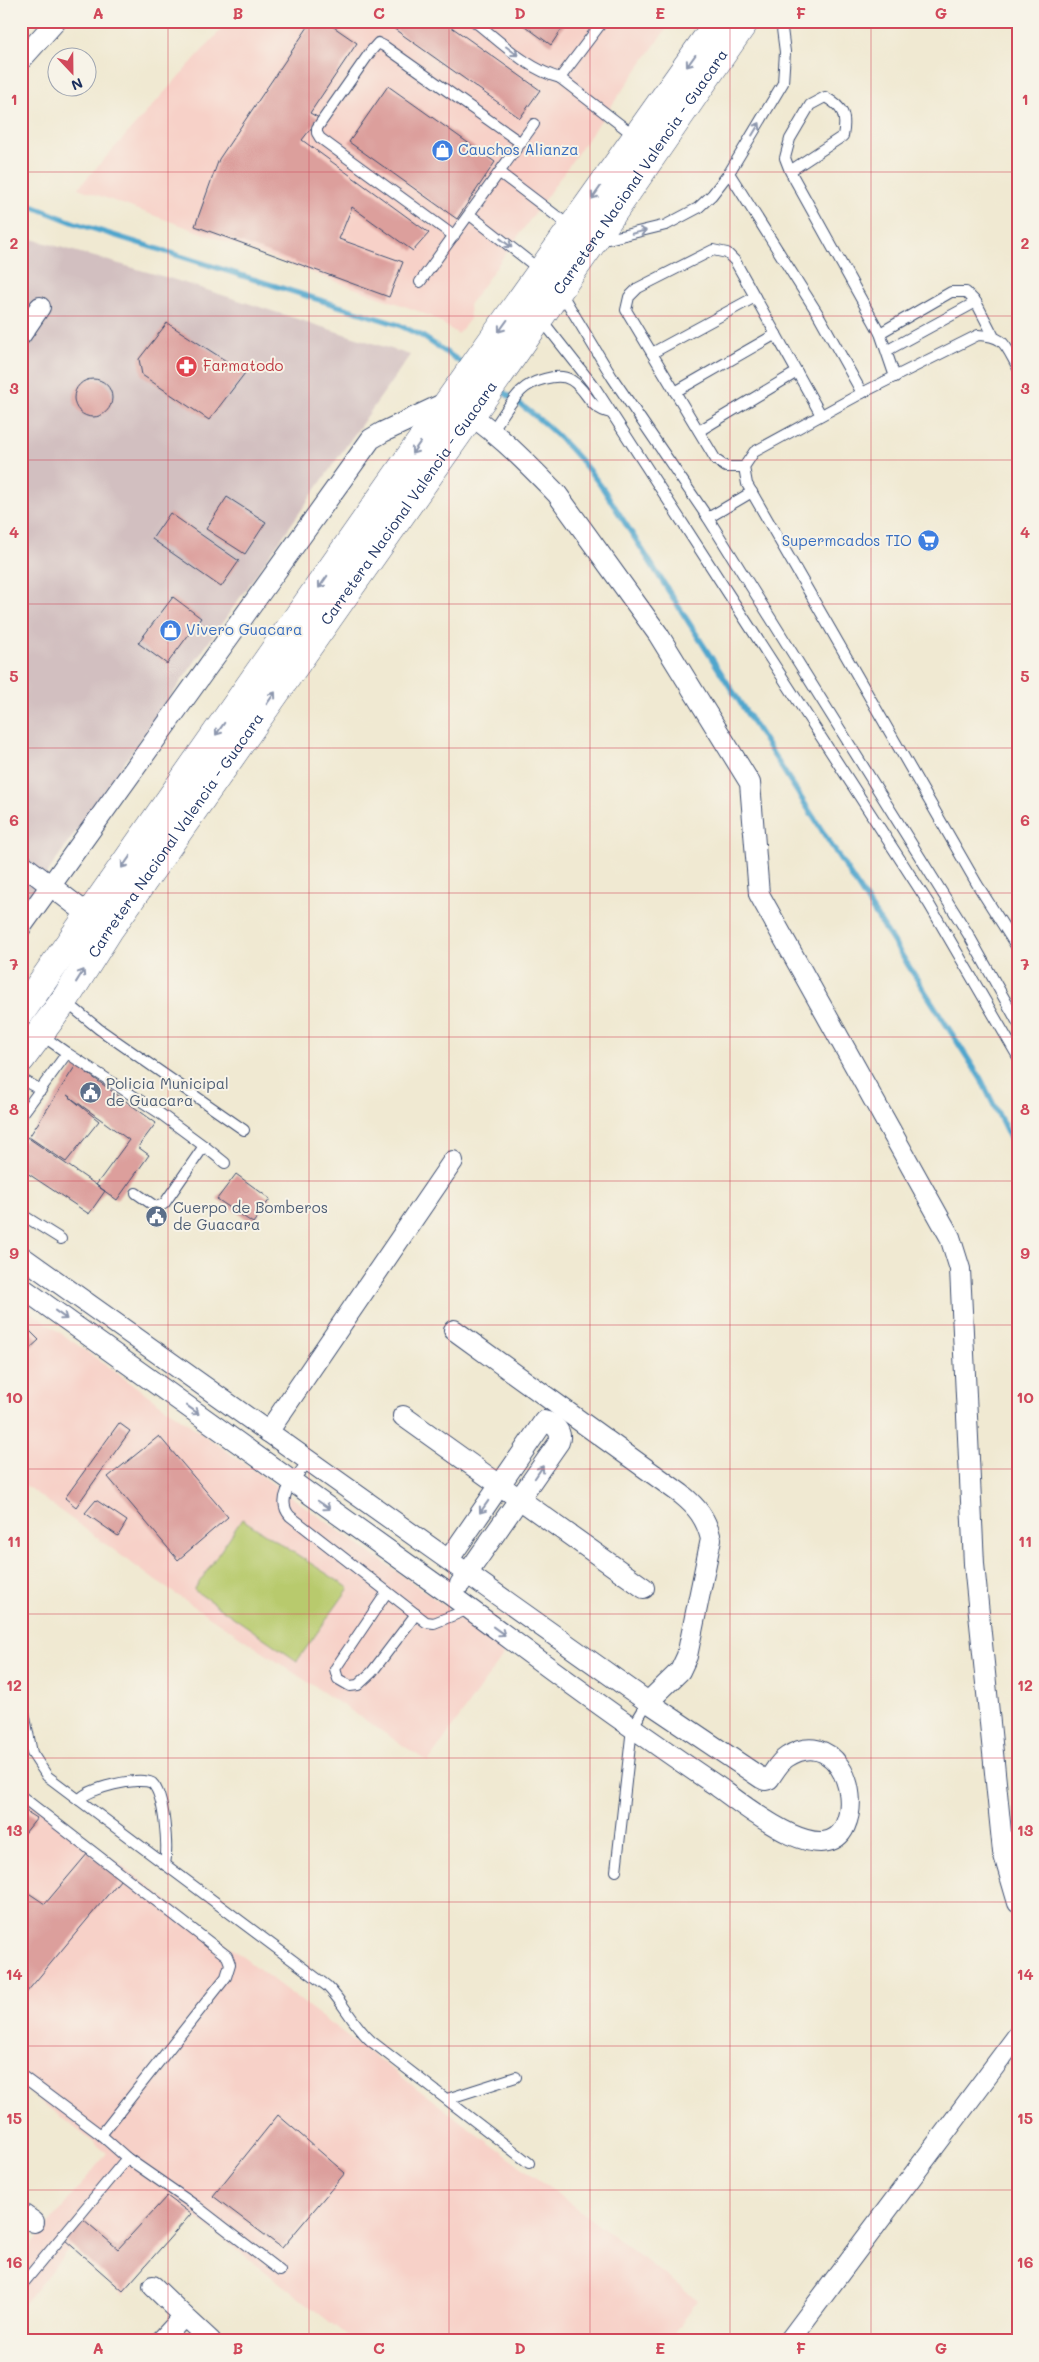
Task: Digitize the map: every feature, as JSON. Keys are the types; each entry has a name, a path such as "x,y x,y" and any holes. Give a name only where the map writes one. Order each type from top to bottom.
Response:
{"main road":[{"name":"Carretera Nacional Valencia - Guacara","path":"582,235 636,136 719,21"},
{"name":"Carretera Nacional Valencia - Guacara","path":"21,1059 32,1025 99,922 550,279 745,21"},
{"name":"Carretera Nacional Valencia - Guacara","path":"474,387 539,316 550,279"},
{"name":"Carretera Nacional Valencia - Guacara","path":"32,1025 64,1001 99,922"}],"street":[{"path":"21,60 56,21"},
{"path":"21,927 372,439 474,387 491,432 556,494 658,634 750,783 759,894 950,1237 960,1269 974,1564 1003,1852 1018,1903"},
{"path":"21,863 99,922"},
{"path":"268,1432 453,1160"},
{"path":"21,1256 308,1462 449,1559 648,1702 765,1780 768,1779 784,1758 796,1752 813,1750 828,1755 836,1761 848,1781 850,1796 848,1820 844,1830 835,1839 823,1842 808,1840 775,1827 632,1728 452,1596 21,1287"},
{"path":"454,1330 681,1494 697,1508 707,1523 711,1539 705,1577 684,1664 680,1671 648,1702"},
{"path":"402,1416 644,1588"},
{"path":"449,1559 544,1421 550,1422 560,1432 560,1442 452,1596"},
{"path":"798,2337 1018,2035"},
{"path":"153,2286 211,2341"},
{"path":"161,2341 184,2316"}],"lane":[{"path":"474,21 531,65 546,74 560,78 636,136"},
{"path":"560,78 603,21"},
{"path":"500,173 582,235 666,225 698,208 712,195 729,173 783,83 785,52 781,21"},
{"path":"454,236 320,138 317,133 318,128 371,50 378,43 384,46 521,143"},
{"path":"790,171 843,136 846,121 838,104 825,96 810,105 790,139 785,158 790,171 880,333 888,350 896,377"},
{"path":"420,282 534,124"},
{"path":"729,173 818,314 862,393"},
{"path":"470,215 550,279 612,377 708,518 968,934 1018,1023"},
{"path":"744,467 726,467 716,460 626,310 629,298 638,288 713,250 727,253 735,262 821,415"},
{"path":"880,333 951,292 966,292 976,302 994,335 1003,342 1018,368"},
{"path":"652,353 755,297"},
{"path":"888,350 976,302"},
{"path":"539,316 596,389 929,904 1018,1057"},
{"path":"676,392 776,334"},
{"path":"744,467 754,452 862,393 896,377 960,342 978,335 994,335"},
{"path":"699,431 797,372"},
{"path":"491,432 521,390 536,382 554,377 570,380 590,403 601,411 611,413"},
{"path":"744,467 752,492 977,884 1018,949"},
{"path":"708,518 752,492"},
{"path":"64,1001 99,1028 244,1130"},
{"path":"32,1025 67,1054 158,1112 226,1163"},
{"path":"21,1116 67,1054"},
{"path":"21,1079 40,1090"},
{"path":"136,1193 156,1207 164,1204 204,1146"},
{"path":"21,1214 61,1239"},
{"path":"308,1462 292,1482 283,1501 284,1510 426,1622 434,1623 469,1609"},
{"path":"387,1592 336,1669 338,1679 350,1686 358,1685 372,1672 416,1614"},
{"path":"21,1698 36,1761 47,1776 327,1986 343,2004 364,2034 507,2148 529,2163"},
{"path":"616,1871 632,1728 648,1702"},
{"path":"79,1800 90,1791 142,1780 152,1783 158,1791 167,1841 165,1865"},
{"path":"21,1796 227,1956 230,1964 226,1978 102,2135"},
{"path":"21,2074 102,2135 127,2158 196,2206 280,2271"},
{"path":"447,2099 516,2077"},
{"path":"21,2286 127,2158"}],"shaded area":[{"path":"229,21 672,21 469,305 470,319 458,334 434,318 418,311 78,188"},
{"path":"21,236 172,279 410,355 21,910"},
{"path":"21,1305 507,1650 428,1762 156,1581 21,1482"},
{"path":"21,1790 698,2300 669,2341 354,2341 193,2215 123,2295 71,2246 21,2308 21,2258 107,2153 21,2086"}],"green space":[{"path":"242,1519 349,1588 297,1661 194,1590"}],"building":[{"path":"312,21 325,21 357,43 310,113 319,118 302,140 429,233 413,251 352,207 339,239 403,262 389,297 195,226 219,159"},
{"path":"383,21 443,21 540,90 520,118"},
{"path":"518,21 567,21 551,45"},
{"path":"388,86 495,162 457,219 349,142"},
{"name":"Farmatodo","path":"167,323 245,373 209,420 142,375 139,359"},
{"path":"93,379 100,380 106,385 111,391 111,405 106,411 100,416 93,417 86,416 80,411 75,405 74,398 75,391 80,385 86,380"},
{"path":"227,497 266,522 245,554 206,529"},
{"path":"170,513 239,561 221,587 152,539"},
{"name":"Vivero Guacara","path":"173,597 201,618 167,664 138,643"},
{"path":"76,1065 156,1123 138,1147 149,1155 117,1200 96,1185 129,1140 67,1095 99,1121 66,1162 29,1137"},
{"path":"27,1137 105,1191 89,1214 21,1169 21,1145"},
{"path":"236,1174 270,1199 253,1223 217,1199"},
{"path":"21,1322 39,1340 28,1350 21,1342"},
{"path":"119,1423 130,1431 76,1507 65,1498"},
{"path":"159,1436 228,1517 178,1560 108,1477"},
{"path":"96,1500 127,1521 118,1536 85,1513"},
{"path":"21,1808 37,1818 21,1838"},
{"path":"88,1853 121,1879 21,1999 21,1888 45,1904"},
{"path":"278,2115 345,2173 282,2248 213,2196"},
{"path":"167,2196 191,2214 123,2291 65,2240 83,2219 118,2249"}],"waterway":[{"path":"21,202 75,223 399,325 422,336 465,365"},
{"path":"499,389 544,423 569,447 604,490 981,1079 1018,1154"}],"place":[{"name":"Cauchos Alianza","path":"442,150"},
{"name":"Farmatodo","path":"187,366"},
{"name":"Supermcados TIO","path":"928,541"},
{"name":"Vivero Guacara","path":"170,630"},
{"name":"Policia Municipal de Guacara","path":"90,1093"},
{"name":"Cuerpo de Bomberos de Guacara","path":"157,1217"}]}
